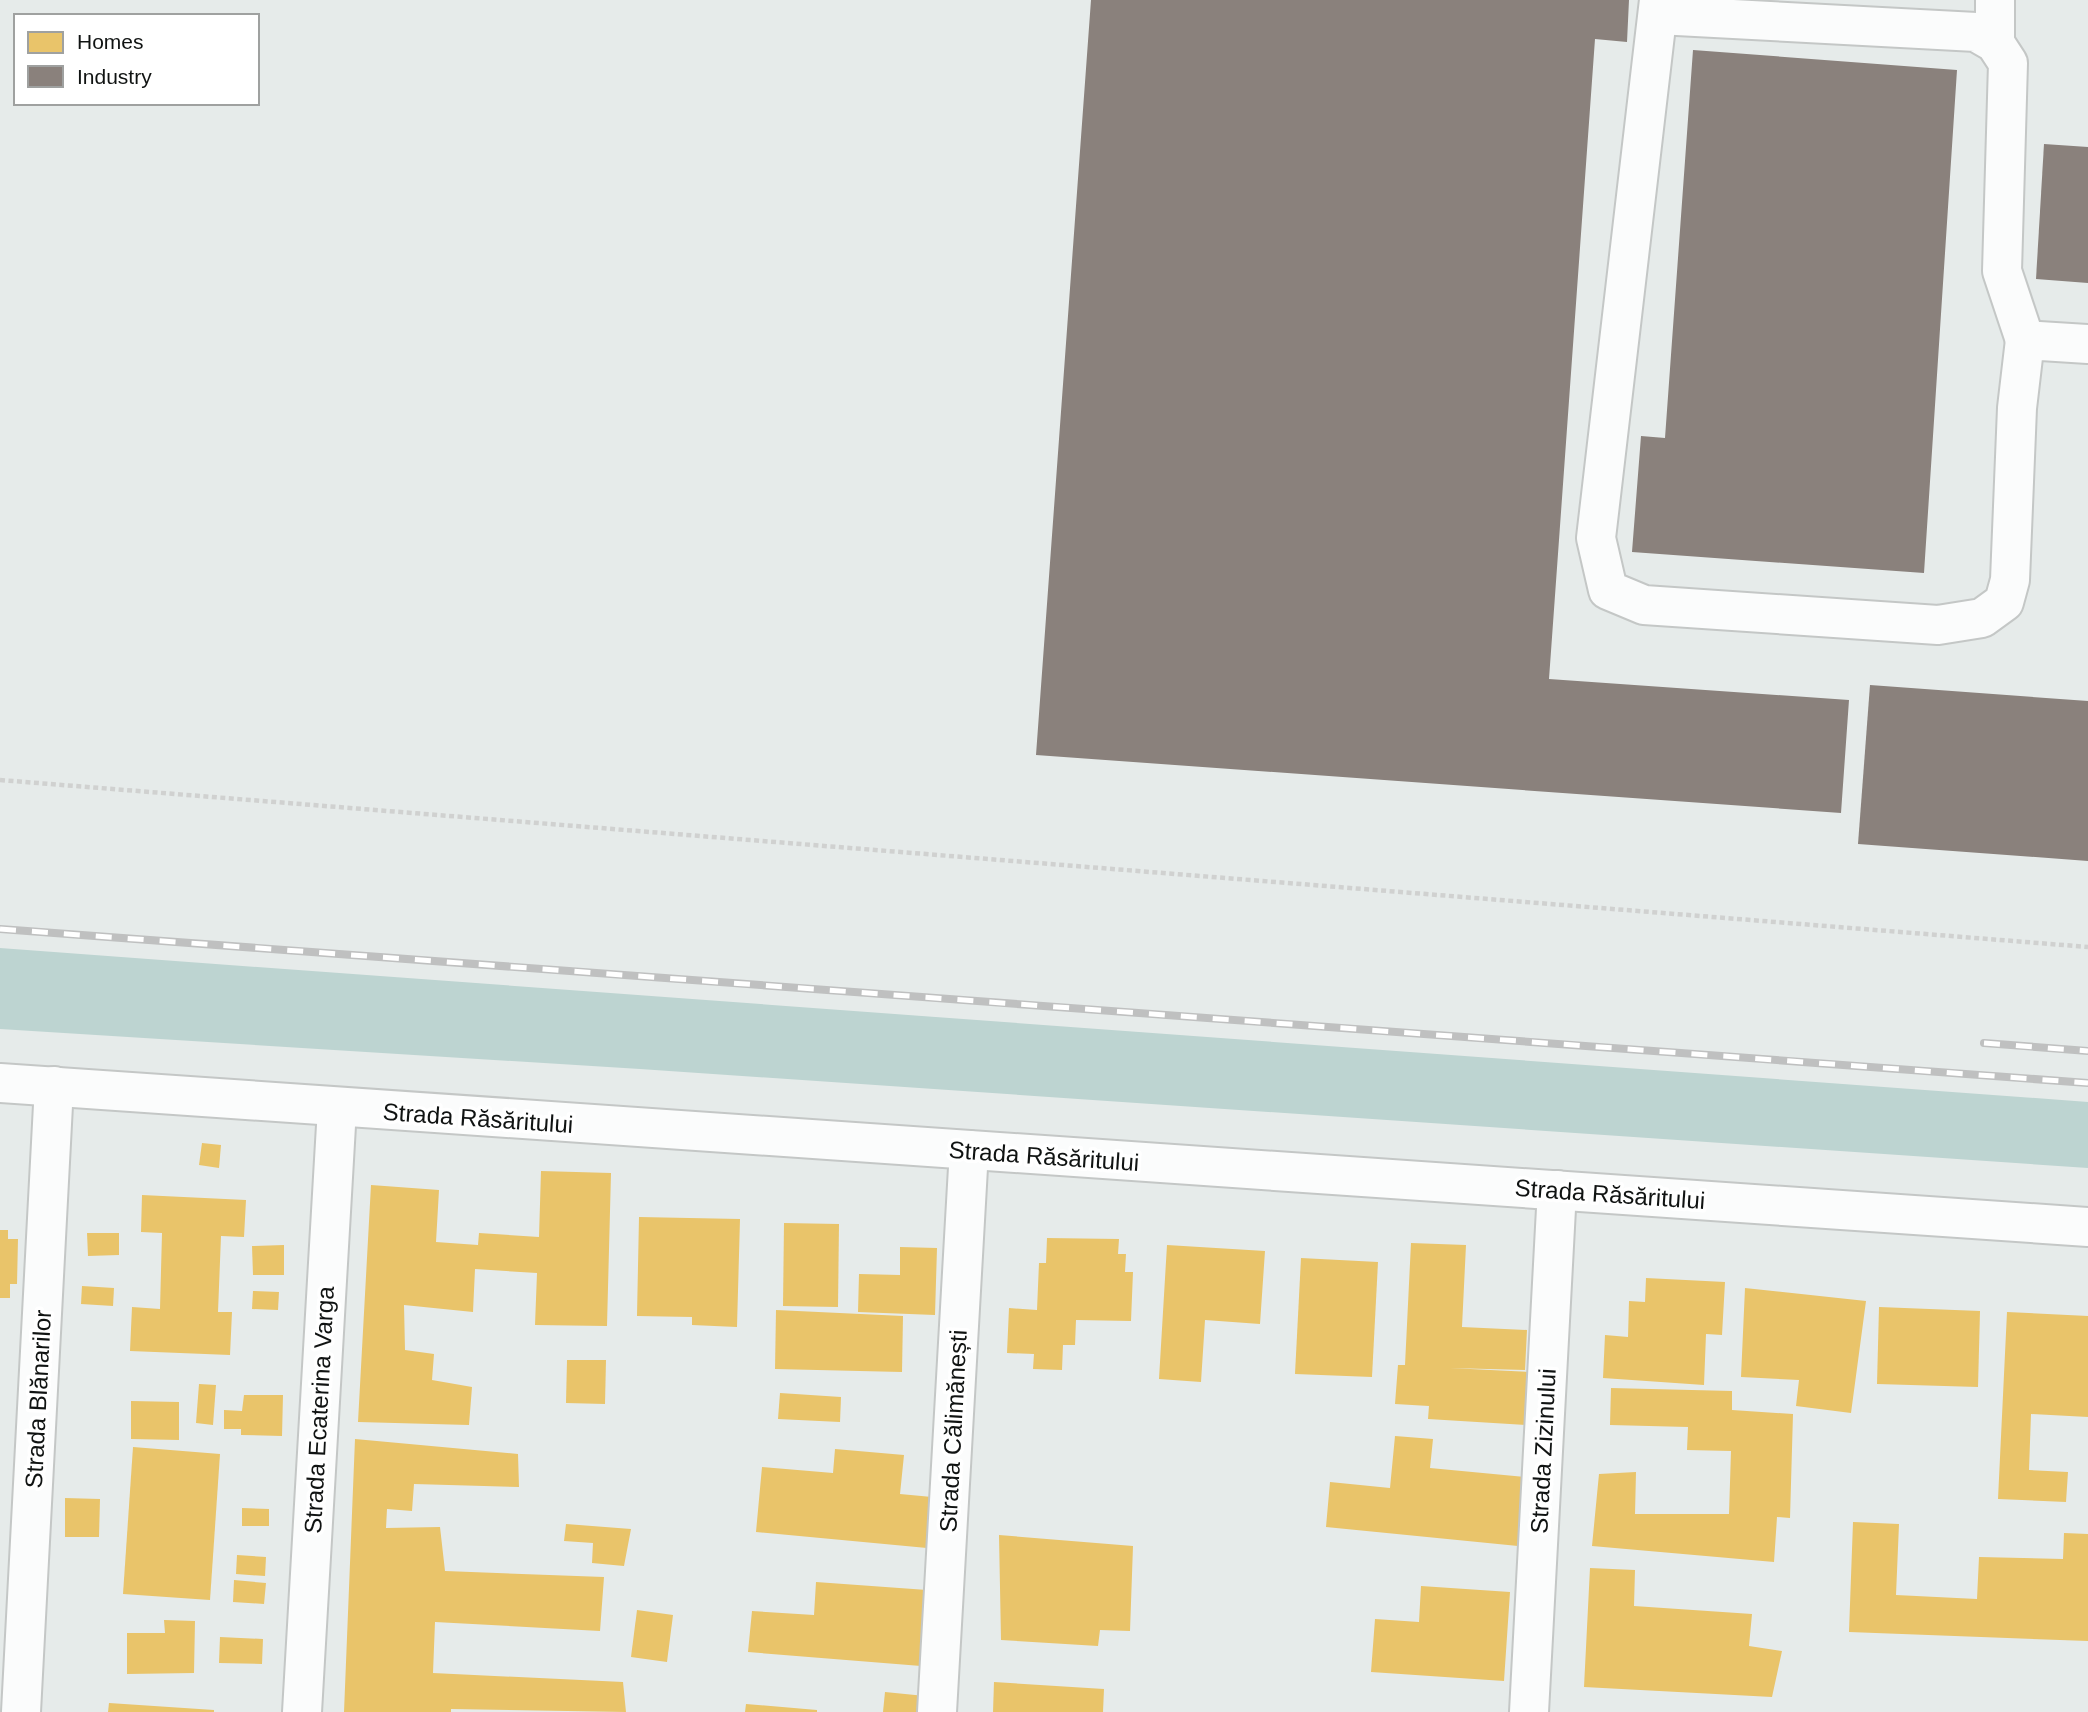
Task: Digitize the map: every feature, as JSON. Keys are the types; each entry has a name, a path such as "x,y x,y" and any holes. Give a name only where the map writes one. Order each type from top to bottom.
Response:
{"street":[{"path":"1995,0 1995,43"},
{"path":"1658,8 1976,32 1995,43 2008,63 2003,271 2025,340 2017,408 2010,580 2004,603 1982,618 1938,625 1644,605 1608,590 1596,538 1658,8"},
{"path":"2025,340 2088,344"},
{"name":"Strada Răsăritului","path":"0,1083 2088,1227"},
{"name":"Strada Blănarilor","path":"22,1712 54,1086"},
{"name":"Strada Ecaterina Varga","path":"302,1712 337,1108"},
{"name":"Strada Călimănești","path":"937,1712 969,1150"},
{"name":"Strada Zizinului","path":"1529,1712 1558,1191"}],"path":[{"path":"0,780 2088,947"}],"shaded area":[{"path":"0,948 2088,1102 2088,1168 640,1069 0,1029"}],"building: Homes":[{"path":"202,1143 221,1145 219,1168 199,1165"},
{"path":"541,1171 611,1173 607,1326 535,1325 537,1273 475,1269 473,1312 404,1305 405,1350 434,1354 432,1380 472,1387 469,1425 358,1422 371,1185 439,1190 436,1242 478,1245 479,1233 539,1237"},
{"path":"142,1195 246,1200 244,1237 221,1236 218,1312 232,1312 230,1355 130,1351 132,1307 160,1309 162,1233 141,1232"},
{"path":"639,1217 740,1219 737,1327 692,1325 692,1317 637,1316"},
{"path":"784,1223 839,1224 838,1307 783,1306"},
{"path":"0,1230 8,1230 8,1239 18,1239 17,1284 10,1284 10,1298 0,1298"},
{"path":"87,1233 119,1233 119,1255 88,1256"},
{"path":"1047,1238 1119,1239 1118,1254 1126,1254 1125,1272 1133,1272 1131,1321 1076,1320 1075,1345 1063,1345 1062,1370 1033,1369 1034,1354 1007,1353 1009,1308 1037,1310 1039,1263 1046,1263"},
{"path":"1411,1243 1466,1245 1462,1327 1527,1330 1525,1370 1450,1368 1530,1372 1527,1425 1428,1419 1429,1406 1395,1404 1398,1365 1405,1365"},
{"path":"284,1245 284,1275 253,1275 252,1246"},
{"path":"1167,1245 1265,1251 1260,1324 1205,1320 1201,1382 1159,1379"},
{"path":"900,1247 937,1248 935,1315 858,1312 859,1274 900,1275"},
{"path":"1301,1258 1378,1262 1372,1377 1295,1374"},
{"path":"1646,1278 1725,1282 1722,1335 1706,1334 1704,1385 1603,1378 1605,1335 1628,1337 1629,1301 1645,1302"},
{"path":"82,1286 114,1288 113,1306 81,1304"},
{"path":"1745,1288 1866,1301 1851,1413 1796,1406 1799,1380 1741,1377"},
{"path":"253,1291 279,1292 278,1310 252,1309"},
{"path":"1879,1307 1980,1311 1978,1387 1877,1384"},
{"path":"776,1310 903,1316 902,1372 775,1369"},
{"path":"2007,1312 2088,1316 2088,1417 2031,1414 2029,1470 2068,1472 2066,1502 1998,1499"},
{"path":"567,1360 606,1360 605,1404 566,1403"},
{"path":"199,1384 216,1385 213,1425 196,1423"},
{"path":"1611,1388 1732,1391 1732,1410 1793,1414 1790,1518 1777,1517 1774,1562 1592,1546 1599,1474 1636,1472 1635,1514 1729,1514 1731,1451 1687,1450 1688,1427 1610,1425"},
{"path":"780,1393 841,1397 840,1422 778,1419"},
{"path":"244,1395 283,1395 282,1436 241,1435 241,1429 224,1429 224,1410 242,1411"},
{"path":"131,1401 179,1402 179,1440 131,1439"},
{"path":"1395,1436 1433,1439 1430,1468 1525,1477 1518,1546 1326,1527 1330,1482 1390,1488"},
{"path":"355,1439 518,1454 519,1487 414,1484 412,1511 387,1509 386,1528 440,1527 445,1571 604,1577 600,1631 435,1622 433,1673 623,1682 626,1712 451,1709 451,1712 344,1712"},
{"path":"133,1447 220,1454 210,1600 123,1594"},
{"path":"835,1449 904,1455 900,1494 932,1497 927,1548 756,1532 762,1467 833,1473"},
{"path":"65,1498 100,1499 99,1537 65,1537"},
{"path":"242,1508 269,1509 269,1526 242,1526"},
{"path":"1853,1522 1899,1524 1896,1595 1977,1599 1979,1557 2063,1559 2064,1533 2088,1534 2088,1641 1849,1632"},
{"path":"566,1524 631,1529 624,1566 592,1563 593,1543 564,1541"},
{"path":"999,1535 1133,1546 1130,1631 1100,1630 1098,1646 1001,1640"},
{"path":"237,1555 266,1557 265,1576 236,1574"},
{"path":"1590,1568 1635,1570 1634,1606 1752,1614 1749,1646 1782,1651 1772,1697 1584,1687"},
{"path":"234,1580 266,1583 264,1604 233,1602"},
{"path":"816,1582 927,1590 921,1666 748,1652 752,1611 814,1615"},
{"path":"1421,1586 1510,1592 1504,1681 1371,1672 1375,1619 1419,1622"},
{"path":"637,1610 673,1615 667,1662 631,1657"},
{"path":"164,1620 195,1621 194,1673 127,1674 127,1633 165,1633"},
{"path":"220,1637 263,1639 262,1664 219,1663"},
{"path":"994,1682 1104,1689 1103,1712 993,1712"},
{"path":"885,1692 925,1696 923,1712 883,1712"},
{"path":"109,1703 214,1710 214,1712 108,1712"},
{"path":"746,1704 817,1710 817,1712 745,1712"}],"building: Industry":[{"path":"1091,0 1629,0 1627,42 1595,39 1549,679 1849,700 1841,813 1036,755"},
{"path":"1693,50 1957,70 1924,573 1632,552 1641,436 1665,438"},
{"path":"2044,144 2088,147 2088,283 2036,279"},
{"path":"1870,685 2088,701 2088,861 1858,844"}],"railway":[{"path":"0,929 2088,1083"},
{"path":"1984,1043 2088,1051"}]}
